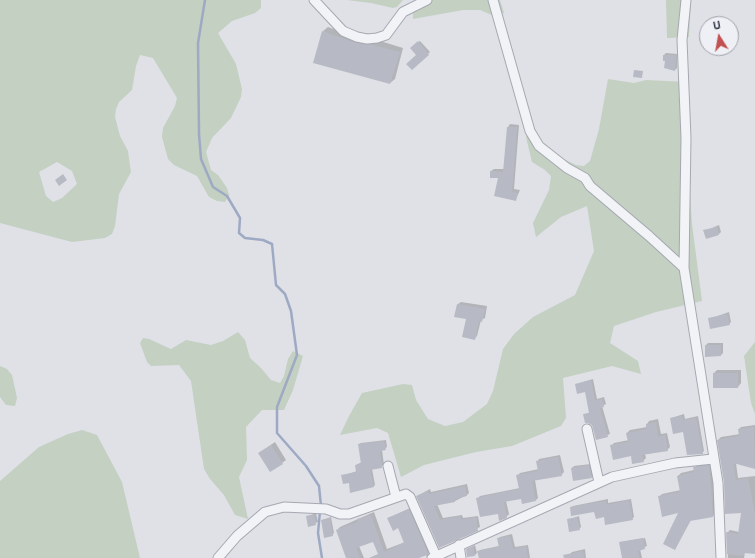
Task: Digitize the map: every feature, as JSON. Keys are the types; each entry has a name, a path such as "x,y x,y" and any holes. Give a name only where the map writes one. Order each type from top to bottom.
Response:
{"street":[{"path":"314,0 343,31 357,37 367,39 377,38 386,34 404,12 427,0"},
{"path":"493,0 530,131 539,146 567,168 585,178 590,186 684,268"},
{"path":"686,0 682,40 686,138 684,268 718,483 721,558"},
{"path":"587,428 599,482"},
{"path":"218,558 237,536 265,512 284,507 326,509 340,514 354,513 406,494 410,497 434,557 599,482 675,462 713,459"},
{"path":"388,466 396,497"},
{"path":"459,545 461,558"}],"green space":[{"path":"0,0 261,0 261,8 255,13 232,21 218,33 236,64 242,89 241,97 231,118 212,138 206,152 211,170 218,175 227,188 229,195 225,202 217,201 209,197 197,176 174,165 168,159 162,137 163,128 175,106 177,98 153,58 140,55 136,66 132,90 119,102 116,109 115,117 120,136 128,151 131,172 119,194 115,226 112,234 105,238 72,242 0,223","holes":["57,162 72,171 77,184 62,198 53,202 46,196 39,172"]},
{"path":"347,0 403,0 397,7 393,8"},
{"path":"420,0 500,0 504,13 494,16 480,10 463,10 413,19 413,12"},
{"path":"666,0 691,0 689,37 667,38"},
{"path":"608,79 634,83 646,80 687,82 689,181 692,224 702,301 656,312 614,326 610,343 638,361 641,374 612,366 563,378 566,418 561,426 512,446 476,452 424,465 401,477 388,433 377,428 340,435 349,416 362,393 403,384 412,385 416,400 428,419 445,426 463,422 487,404 493,391 503,349 514,334 533,317 575,295 594,251 587,206 561,217 536,237 533,223 549,190 551,176 545,170 532,162 526,137 532,128 541,143 557,156 576,165 584,166 590,161 599,129"},
{"path":"238,332 245,340 250,358 271,380 280,383 284,376 288,359 293,351 303,356 293,390 284,410 262,410 246,427 247,460 239,477 248,519 235,515 224,495 210,479 204,469 191,381 179,365 151,366 147,362 140,343 143,338 149,339 171,349 186,340 211,345 223,341"},
{"path":"755,342 755,414 751,403 744,356"},
{"path":"0,366 7,369 12,375 17,398 15,406 6,405 0,397"},
{"path":"82,430 97,435 122,482 140,558 0,558 0,481 39,447 68,434"}],"building":[{"path":"322,31 356,43 372,45 400,52 390,84 313,63"},
{"path":"418,41 429,55 412,70 406,64 416,55 410,48"},
{"path":"663,55 676,55 675,71 664,68 665,61 663,61"},
{"path":"634,70 643,71 642,78 633,77"},
{"path":"507,127 517,127 512,192 518,193 516,201 494,196 498,178 490,178 490,171 503,172"},
{"path":"63,174 67,180 59,186 55,180"},
{"path":"717,227 719,235 706,239 703,230"},
{"path":"457,304 485,309 482,322 479,321 475,340 462,337 466,319 454,317"},
{"path":"727,314 730,325 710,329 708,318"},
{"path":"705,345 721,345 721,356 705,357"},
{"path":"713,373 738,373 738,388 713,388"},
{"path":"591,380 595,400 602,399 604,407 600,408 608,437 596,440 592,425 585,423 583,414 589,413 585,392 577,394 575,384"},
{"path":"682,416 683,420 696,418 703,454 687,455 683,432 673,434 670,418"},
{"path":"656,422 658,437 665,435 668,451 642,455 644,462 632,464 631,456 613,460 610,445 628,442 626,433 646,429 646,424"},
{"path":"754,427 755,469 733,463 736,480 748,478 755,515 755,554 744,553 743,556 727,554 726,532 738,534 741,513 725,514 724,482 717,440 739,436 738,429"},
{"path":"384,441 386,450 380,451 382,468 370,470 374,487 350,493 349,483 343,484 341,475 356,472 355,465 361,464 358,444"},
{"path":"271,445 283,464 270,472 258,453"},
{"path":"558,457 562,476 532,481 536,501 522,504 521,499 504,502 507,518 499,521 498,514 480,517 476,498 519,489 516,475 538,471 536,461"},
{"path":"589,465 592,478 573,481 571,468"},
{"path":"709,465 713,517 690,521 675,550 663,544 678,513 662,517 658,496 680,492 677,476 694,472 693,467"},
{"path":"465,486 467,496 455,499 455,502 434,506 440,520 460,516 461,520 476,517 478,531 439,548 416,496 428,491 429,494"},
{"path":"629,500 633,520 605,525 604,517 596,519 594,512 571,516 570,507 606,501 607,505"},
{"path":"409,509 428,553 427,555 419,558 369,558 378,554 373,542 356,548 360,558 346,558 336,530 358,522 357,519 371,515 384,552 404,543 398,528 393,531 387,518"},
{"path":"314,514 316,525 308,527 306,516"},
{"path":"577,517 580,530 569,532 567,519"},
{"path":"330,518 333,536 324,538 321,520"},
{"path":"510,536 513,549 526,546 528,558 479,558 477,551 499,547 497,538"},
{"path":"643,538 645,549 638,551 639,558 622,558 619,542"},
{"path":"473,546 475,556 467,557 466,549"},
{"path":"583,551 584,558 564,558 563,555"}],"waterway":[{"path":"205,0 198,43 199,134 201,159 213,187 227,196 240,218 239,233 245,238 263,240 272,244 276,285 285,294 291,311 297,355 277,407 277,433 306,466 319,486 321,506"},
{"path":"320,511 318,533 322,558"}]}
